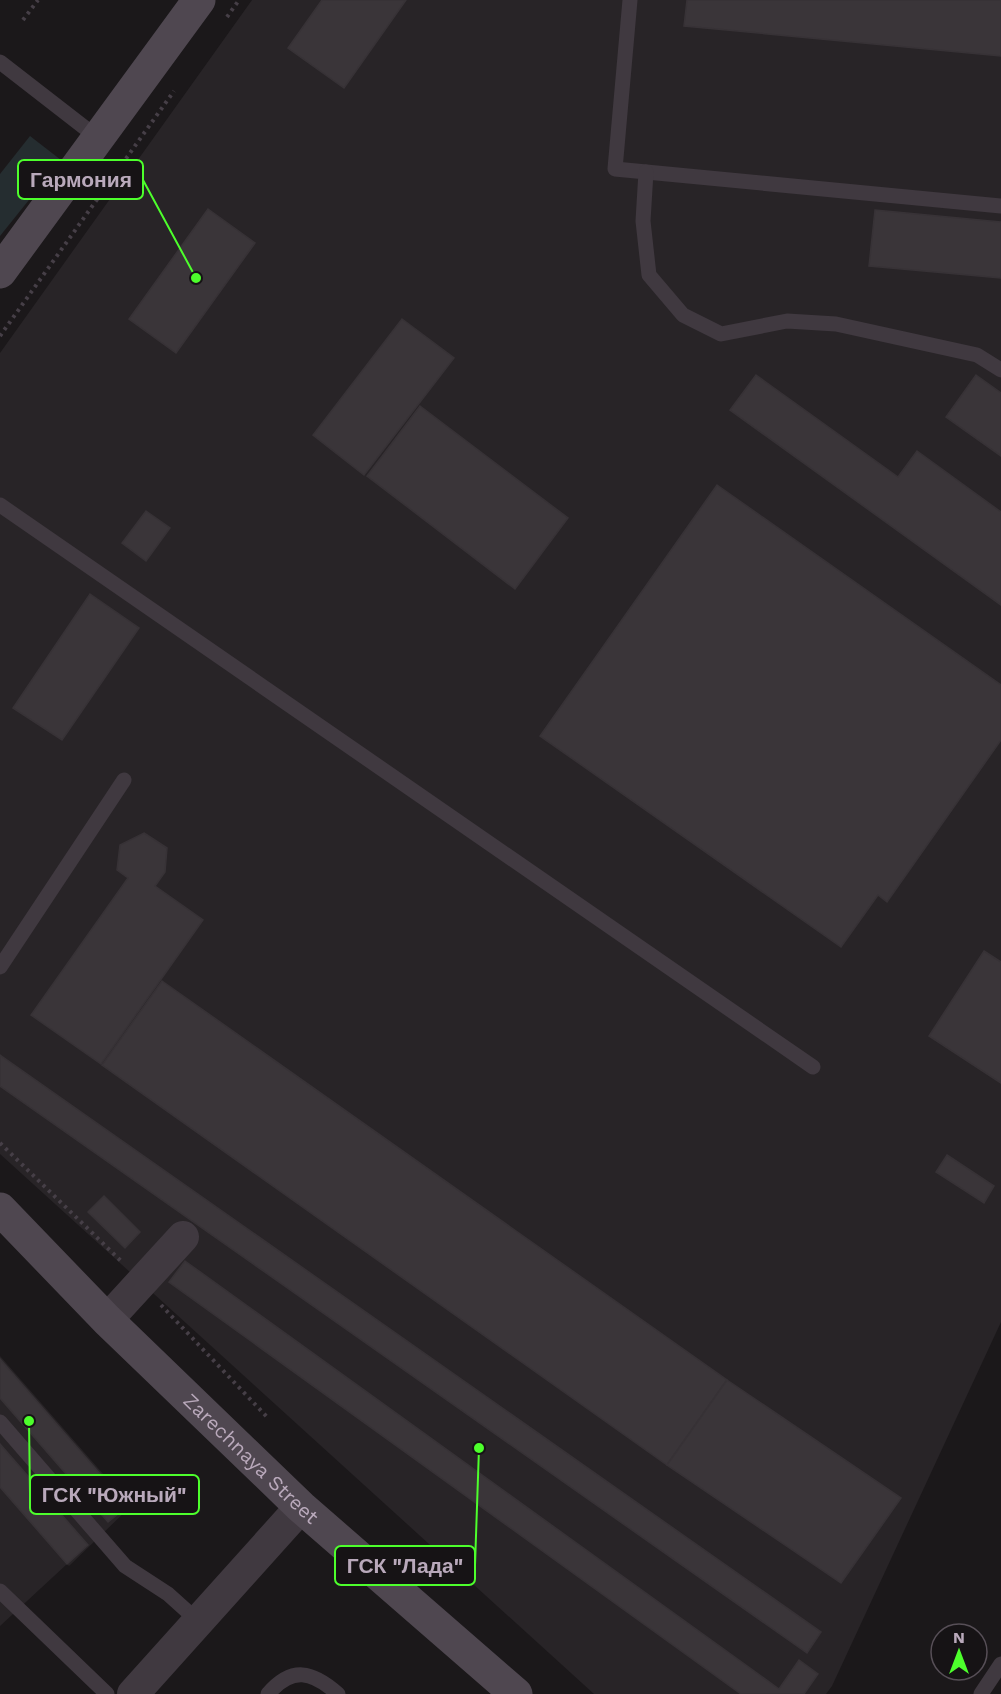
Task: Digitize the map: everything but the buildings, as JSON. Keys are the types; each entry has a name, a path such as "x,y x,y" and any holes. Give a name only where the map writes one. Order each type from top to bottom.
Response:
{"street":[{"path":"0,272 199,0"},
{"name":"Zarechnaya Street","path":"0,1209 107,1320 301,1507 516,1694"},
{"path":"107,1320 183,1237"},
{"path":"133,1694 301,1507"}],"lane":[{"path":"630,0 615,169 1001,206"},
{"path":"0,62 98,138"},
{"path":"646,172 643,221 649,275 683,315 720,334 787,321 836,324 977,355 1001,370"},
{"path":"0,505 813,1067"},
{"path":"0,967 124,780"},
{"path":"0,1422 125,1566 168,1594 198,1621"},
{"path":"0,1591 106,1694"},
{"path":"981,1694 1001,1664"},
{"path":"267,1694 277,1683 293,1675 309,1675 323,1681 338,1694"}],"path":[{"path":"23,20 38,0"},
{"path":"225,19 239,0"},
{"path":"0,336 177,87"}],"shaded area":[{"path":"252,0 1001,0 1001,1322 832,1686 826,1694 594,1694 0,1154 0,353"},
{"path":"30,136 61,160 0,236 0,174"},
{"path":"0,1356 131,1506 69,1566 67,1564 0,1626"}],"place":[{"name":"Гармония","path":"196,278"},
{"name":"ГСК \"Южный\"","path":"29,1421"},
{"name":"ГСК \"Лада\"","path":"479,1448"}]}
